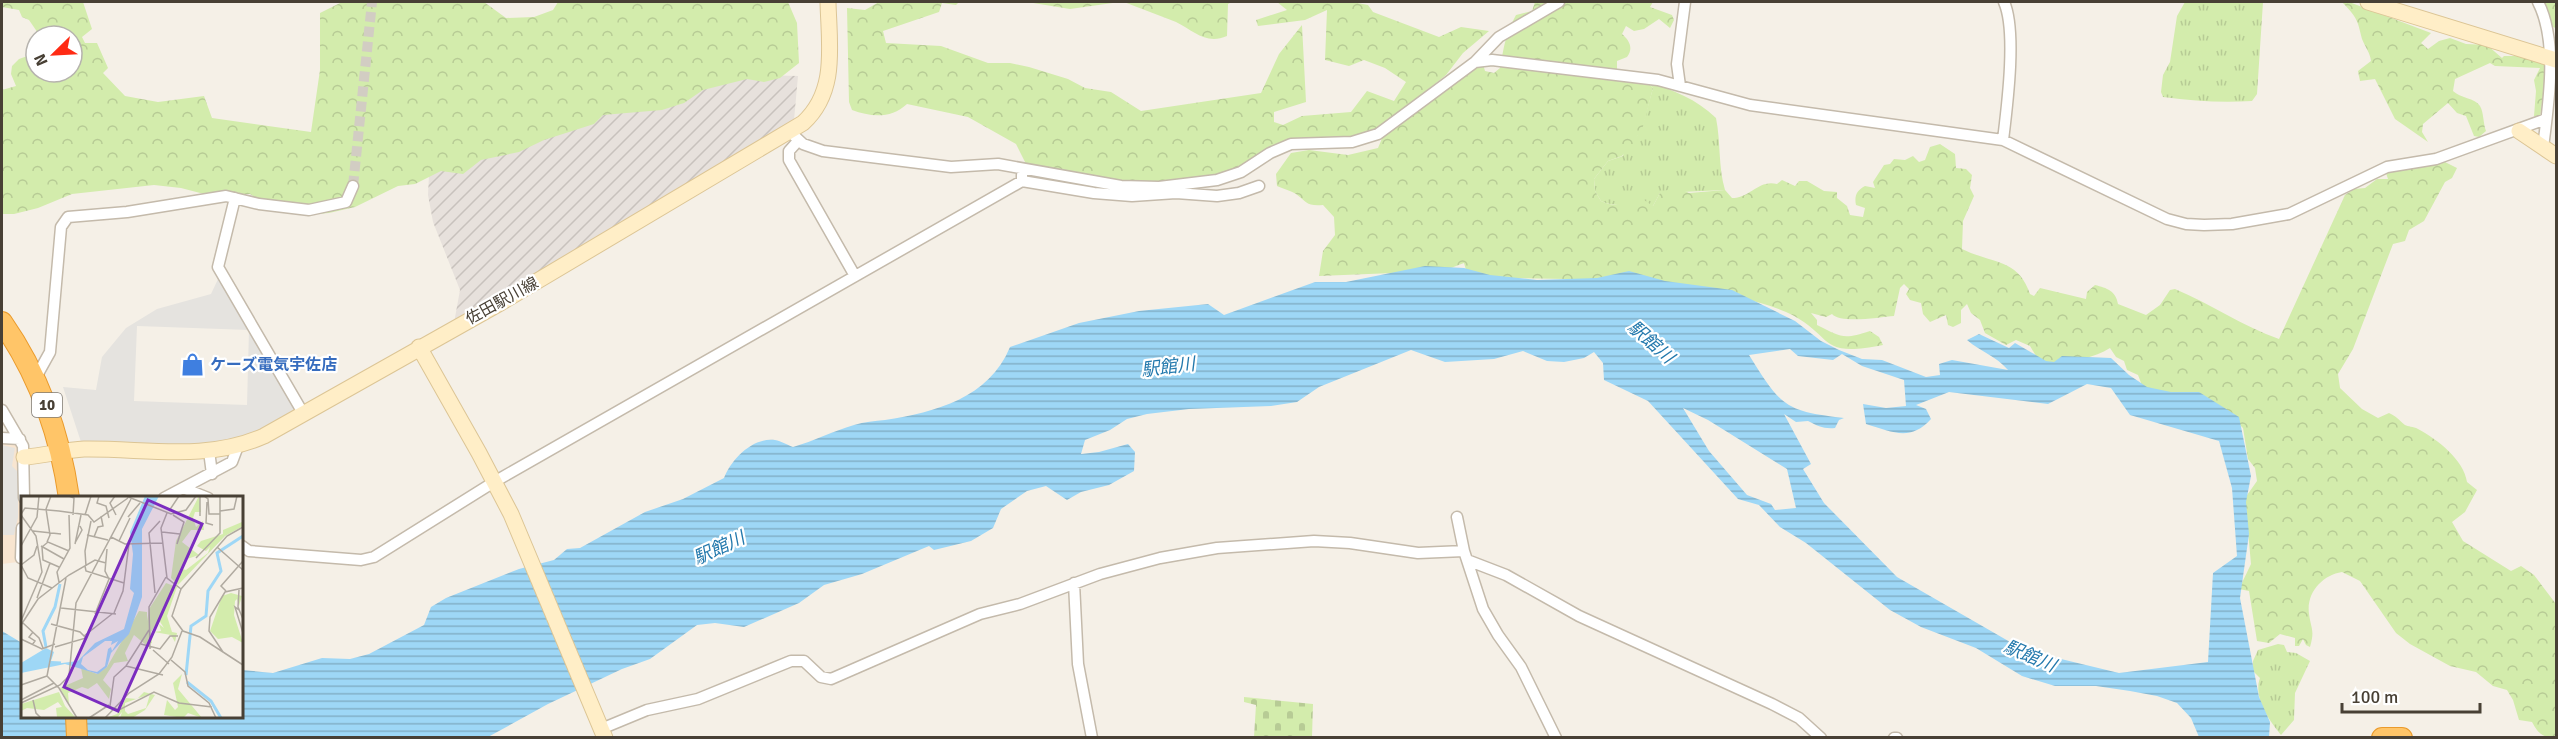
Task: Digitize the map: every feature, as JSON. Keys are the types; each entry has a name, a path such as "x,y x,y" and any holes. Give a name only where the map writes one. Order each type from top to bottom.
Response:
{"highway":[{"name":"10","path":"2,322 35,379 49,410 69,496"},
{"path":"76,718 77,738"},
{"path":"2382,738 2402,738"}],"main road":[{"name":"佐田駅川線","path":"24,457 82,449 189,453 238,446 264,436 794,137 826,90 830,63 828,2"},
{"path":"2368,2 2555,59"},
{"path":"2519,131 2556,156"},
{"path":"419,347 518,530 602,731"}],"street":[{"path":"855,276 789,160 789,151 794,137 823,151 951,167 990,163 1121,186 1159,187 1217,180 1241,172 1270,153 1291,144 1352,142 1370,138 1475,62 1499,37 1559,2"},
{"path":"1680,86 1677,64 1685,2"},
{"path":"2003,140 2010,67 2009,21 2004,2"},
{"path":"2538,2 2553,29 2556,72 2546,119 2543,147"},
{"path":"1475,62 1492,60 1658,80 1750,105 2003,140 2167,219 2186,224 2204,225 2289,214 2386,167 2436,159 2480,141 2519,131 2546,119"},
{"path":"1022,181 1023,167"},
{"path":"243,547 249,550 368,559 494,482 1022,181 1094,193 1132,196 1176,194 1216,196 1239,193 1259,186"},
{"path":"35,379 50,352 61,227 65,219 207,198 235,198 309,210 346,202 353,186"},
{"path":"235,198 218,267 303,413"},
{"path":"2,410 20,439 24,457 24,496"},
{"path":"2,438 20,439"},
{"path":"168,496 232,462 238,446"},
{"path":"209,451 212,474"},
{"path":"183,488 203,496"},
{"path":"1457,517 1466,556 1488,619 1521,667 1556,738"},
{"path":"602,731 641,712 698,699 791,661 804,661 821,677 831,679 980,614 1020,604 1074,583 1160,558 1261,543 1330,542 1418,553 1466,556 1506,575 1579,616 1772,704 1799,718 1821,738"},
{"path":"1074,583 1077,664 1092,738"}],"shaded area":[{"path":"730,74 798,76 794,120 454,323 460,290 433,222 428,195 429,175 641,98"},
{"path":"219,277 296,410 267,427 231,441 164,447 81,442 63,387 96,390 102,357 126,328 157,309 211,294","holes":["137,326 249,330 247,405 134,401"]},
{"path":"2,440 19,443 23,465 18,562 2,564"},
{"path":"2,445 15,448 12,466 18,472 18,517 14,535 2,535"}],"green space":[{"path":"2,2 83,2 92,29 84,35 84,24 32,24 22,17 19,10 2,7"},
{"path":"342,2 484,2 506,18 534,17 553,10 558,2 788,2 797,23 799,63 780,78 764,82 747,79 703,90 684,103 662,110 603,115 594,124 544,140 519,152 481,160 463,174 441,171 415,184 398,186 355,207 329,213 304,215 276,210 250,194 204,194 181,188 154,185 72,194 38,208 14,214 2,214 2,90 16,86 11,74 12,66 24,57 24,84 84,84 84,41 85,43 97,43 108,68 103,73 125,96 158,102 204,96 212,118 311,132 320,70 320,13"},
{"path":"879,2 959,2 956,5 942,3 939,12 883,31 886,43 941,46 988,63 1010,63 1029,67 1068,79 1085,88 1111,92 1141,111 1261,93 1279,54 1302,25 1306,102 1274,112 1274,122 1283,125 1302,116 1351,112 1367,91 1394,101 1406,82 1385,68 1364,60 1349,66 1325,60 1327,10 1305,20 1258,26 1256,20 1287,10 1277,2 1352,2 1368,5 1373,12 1439,37 1461,27 1489,31 1463,53 1446,75 1380,128 1360,136 1309,138 1247,166 1208,180 1145,186 1026,164 1016,144 968,117 907,104 894,112 881,115 852,110 849,102 847,8 865,10"},
{"path":"1027,2 1120,2 1070,9"},
{"path":"1124,2 1232,2 1228,4 1227,36 1206,38 1176,22"},
{"path":"1535,2 1653,2 1650,7 1672,15 1674,20 1670,28 1659,19 1644,29 1634,31 1626,26 1622,34 1629,42 1630,50 1627,57 1617,61 1617,76 1647,82 1653,88 1641,134 1637,136 1636,143 1631,146 1625,144 1626,151 1622,156 1608,161 1594,179 1595,191 1601,201 1616,204 1638,196 1653,206 1660,193 1675,187 1689,193 1725,190 1732,198 1744,195 1765,184 1777,184 1782,180 1795,186 1799,181 1807,181 1824,191 1837,192 1837,198 1847,206 1850,215 1863,217 1865,208 1856,205 1857,194 1865,186 1875,188 1873,182 1884,165 1890,164 1894,159 1905,160 1913,156 1919,162 1925,160 1930,147 1940,144 1955,154 1956,168 1966,169 1972,175 1970,188 1974,196 1963,221 1962,249 2011,268 2019,274 2030,294 2034,296 2040,288 2086,299 2087,292 2095,285 2110,291 2118,304 2146,315 2160,305 2170,290 2175,289 2279,339 2345,195 2354,189 2365,188 2377,179 2388,179 2386,173 2445,162 2457,168 2452,178 2445,182 2424,221 2409,230 2405,241 2393,244 2353,349 2338,374 2340,388 2362,409 2378,418 2391,414 2405,425 2416,428 2441,444 2455,458 2467,482 2477,490 2465,512 2452,522 2463,541 2511,571 2521,566 2534,575 2556,604 2556,737 2542,734 2532,722 2519,720 2513,700 2507,690 2493,686 2476,672 2450,666 2410,644 2396,633 2360,581 2342,572 2322,581 2310,599 2309,614 2312,633 2310,647 2303,639 2299,646 2295,646 2295,638 2280,634 2269,643 2257,641 2249,591 2239,589 2251,564 2245,498 2257,481 2255,468 2248,459 2243,428 2230,415 2143,388 2138,375 2127,370 2124,361 2116,357 2110,348 2058,368 2039,361 2030,346 2016,340 2006,345 1985,333 1980,320 1971,313 1967,304 1961,310 1961,323 1953,327 1948,325 1946,315 1930,322 1923,314 1921,303 1910,300 1906,294 1909,289 1904,284 1900,288 1894,316 1844,319 1832,314 1826,317 1811,313 1817,320 1817,325 1832,332 1842,336 1854,336 1870,331 1879,337 1883,345 1846,349 1835,347 1801,320 1786,312 1765,304 1716,294 1587,284 1567,279 1468,277 1464,263 1443,271 1319,276 1323,251 1335,235 1334,217 1323,205 1305,202 1294,193 1277,186 1276,174 1291,153 1309,150 1348,155 1378,148 1383,136 1475,63 1483,64 1485,71 1494,73 1500,68 1512,22 1516,15 1532,11"},
{"path":"2185,2 2263,2 2257,94 2252,101 2230,102 2163,97 2161,92 2163,75 2170,62 2177,16"},
{"path":"2342,2 2349,2 2431,33 2421,43 2428,49 2439,41 2450,38 2466,44 2487,45 2502,58 2522,56 2544,64 2546,73 2540,117 2534,116 2536,91 2534,80 2540,68 2495,66 2490,63 2455,79 2453,91 2478,103 2486,131 2479,137 2474,136 2466,116 2457,113 2448,103 2423,124 2422,132 2428,142 2395,119 2375,79 2360,81 2358,71 2371,61 2369,52 2356,19"},
{"path":"2534,2 2556,2 2556,28 2549,26"},
{"path":"1647,82 1684,96 1701,105 1716,118 1725,190 1660,193 1653,206 1613,204 1601,201 1595,191 1594,179 1608,161 1623,156 1625,144 1637,136 1643,124 1653,88"},
{"path":"2278,644 2284,645 2287,652 2296,653 2310,661 2295,693 2294,720 2281,735 2263,708 2258,686 2260,678 2253,671 2253,661 2258,650"},
{"path":"1244,697 1313,704 1312,737 1254,737 1256,705 1244,702"}],"water":[{"name":"駅館川","path":"1425,266 1464,268 1490,275 1537,280 1597,278 1629,271 1665,281 1732,290 1795,321 1821,341 1839,350 1862,359 1882,360 1926,377 1940,375 1939,364 1952,360 2008,370 1967,340 1979,334 2009,348 2015,343 2046,361 2054,362 2062,356 2111,358 2129,375 2147,387 2171,392 2199,392 2239,417 2251,476 2246,502 2249,534 2240,598 2259,697 2270,722 2269,737 2199,737 2191,718 2177,703 2157,696 2096,686 2055,686 2022,676 1976,648 1921,627 1890,610 1806,543 1780,527 1759,505 1738,499 1648,401 1604,380 1603,363 1594,352 1584,358 1564,362 1547,361 1523,351 1494,359 1445,362 1411,350 1319,387 1297,402 1271,406 1189,409 1127,419 1110,430 1085,440 1081,454 1128,444 1135,452 1134,471 1109,485 1081,492 1067,500 1046,486 1027,491 1001,509 993,528 971,541 934,550 929,546 862,574 824,585 799,603 744,627 715,623 697,625 650,659 622,669 548,704 488,737 2,737 2,631 21,642 21,718 243,718 243,670 273,673 322,658 350,659 369,654 424,625 431,607 446,598 519,569 554,560 567,549 580,548 645,512 683,499 724,478 737,457 758,442 775,440 793,447 858,424 904,417 941,407 959,400 989,379 1001,364 1010,347 1079,323 1139,311 1208,304 1224,315 1315,282 1346,282","holes":["1790,349 1798,356 1833,360 1842,354 1862,366 1904,380 1906,406 1886,408 1863,404 1866,424 1893,432 1916,431 1931,419 1926,409 1916,405 1949,392 2048,404 2087,384 2111,388 2130,415 2219,441 2232,488 2237,556 2213,573 2208,662 2119,673 2024,650 1897,577 1824,503 1803,469 1811,464 1784,414 1796,422 1808,421 1827,428 1835,428 1839,420 1844,418 1808,412 1786,403 1777,396 1749,355","1683,408 1708,420 1787,469 1796,508 1775,510 1771,504 1747,495 1709,451"]}],"tunnel":[{"path":"353,186 372,2"}],"place":[{"name":"ケーズ電気宇佐店","path":"192,365"}]}
